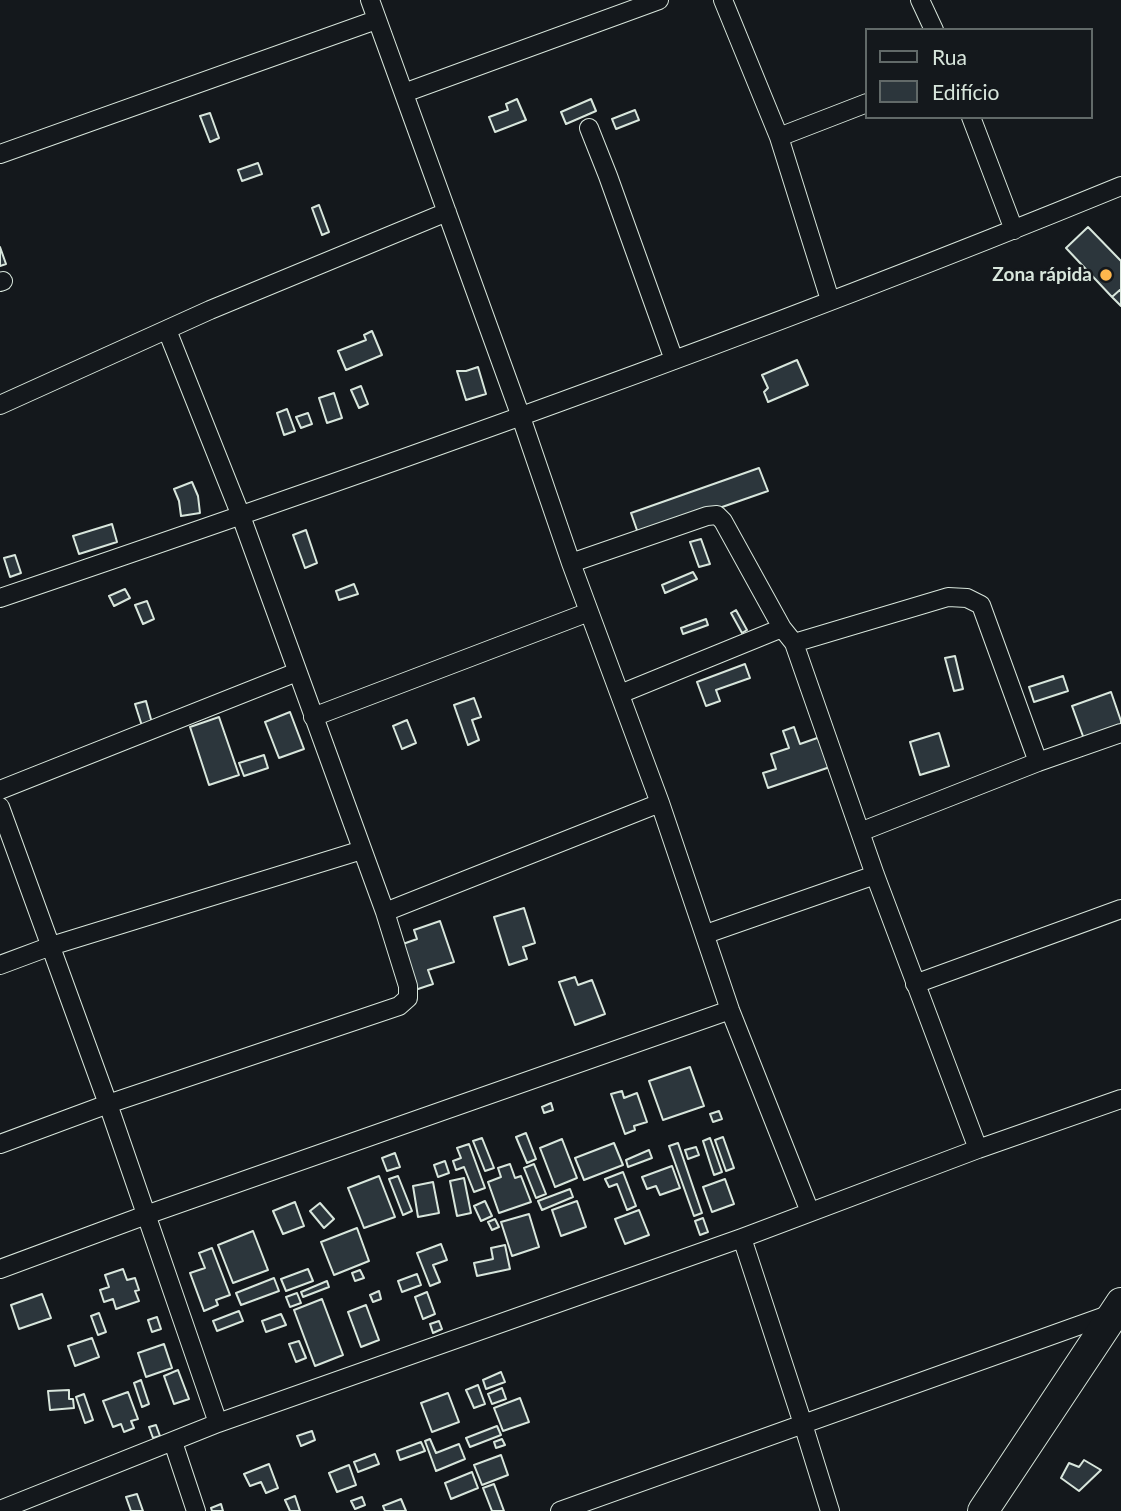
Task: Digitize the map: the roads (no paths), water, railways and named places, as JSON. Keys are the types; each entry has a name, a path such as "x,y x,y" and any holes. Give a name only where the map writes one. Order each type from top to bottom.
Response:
{"main road":[{"path":"983,1511 1118,1308"}],"street":[{"path":"370,0 571,563 660,803 730,1010 810,1212"},
{"path":"404,93 659,0"},
{"path":"723,0 779,137 830,300"},
{"path":"920,0 933,28"},
{"path":"0,154 376,20"},
{"path":"779,137 866,103"},
{"path":"972,119 1014,230"},
{"path":"589,128 674,359"},
{"path":"0,598 521,417 1014,230 1121,186"},
{"path":"0,405 210,310 447,212"},
{"path":"0,1144 108,1104 399,1006 408,998 408,986 385,912 241,516 167,330"},
{"path":"571,563 708,516 717,515 723,521 782,628 794,643 875,875 978,1149"},
{"path":"794,643 948,597 967,598 981,605 1038,762"},
{"path":"313,717 589,612"},
{"path":"620,694 782,628"},
{"path":"0,790 297,672"},
{"path":"860,832 1038,762 1121,733"},
{"path":"385,912 660,803"},
{"path":"0,807 108,1104 218,1423"},
{"path":"0,965 51,946 362,850"},
{"path":"706,934 875,875"},
{"path":"915,984 1121,909"},
{"path":"0,1269 730,1010"},
{"path":"0,1510 218,1423 742,1238 978,1149 1121,1099"},
{"path":"742,1238 830,1511"},
{"path":"560,1511 1118,1308"},
{"path":"173,1442 196,1511"}],"place":[{"name":"Zona rápida","path":"1106,275"}]}
